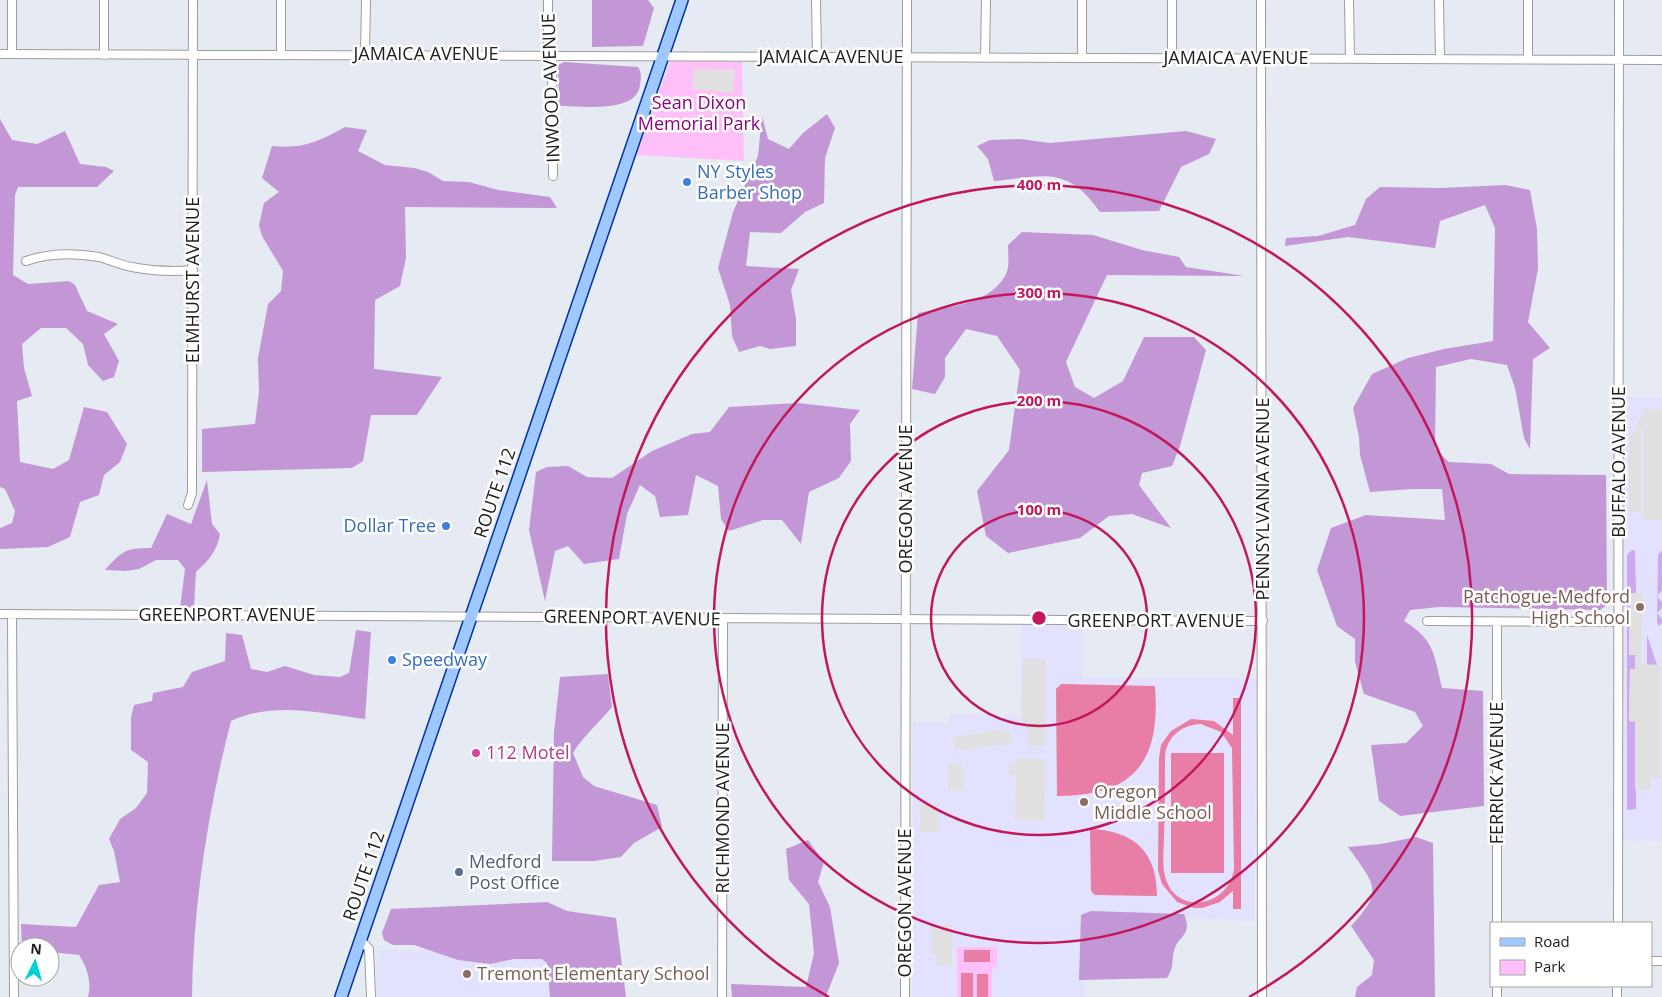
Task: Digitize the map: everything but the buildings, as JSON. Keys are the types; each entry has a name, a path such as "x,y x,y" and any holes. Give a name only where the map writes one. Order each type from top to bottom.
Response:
{"main road":[{"name":"ROUTE 112","path":"341,997 682,0"}],"street":[{"path":"12,0 12,54"},
{"path":"104,0 104,55"},
{"name":"ELMHURST AVENUE","path":"188,505 192,493 193,0"},
{"path":"281,0 281,54"},
{"path":"365,54 366,0"},
{"name":"INWOOD AVENUE","path":"548,0 553,176"},
{"path":"816,0 817,57"},
{"name":"OREGON AVENUE","path":"905,997 907,0"},
{"path":"985,58 986,0"},
{"path":"1082,0 1082,58"},
{"path":"1172,0 1172,58"},
{"name":"PENNSYLVANIA AVENUE","path":"1262,0 1262,997"},
{"path":"1348,0 1350,59"},
{"path":"1439,0 1440,59"},
{"path":"1528,0 1528,59"},
{"name":"BUFFALO AVENUE","path":"1618,922 1619,0"},
{"name":"JAMAICA AVENUE","path":"0,54 550,54 985,58 1662,60"},
{"path":"26,261 37,257 66,254 98,257 130,267 166,272 193,270"},
{"name":"GREENPORT AVENUE","path":"0,614 1263,622"},
{"path":"12,614 14,997"},
{"name":"RICHMOND AVENUE","path":"722,997 723,619"},
{"path":"1427,621 1619,622"},
{"name":"FERRICK AVENUE","path":"1497,622 1497,922"},
{"path":"360,939 369,949 371,997"}],"shaded area":[{"path":"592,0 648,0 654,8 643,46 592,47"},
{"path":"564,62 638,67 641,78 637,94 629,101 606,106 559,106 558,65"},
{"path":"694,69 735,70 733,93 692,89"},
{"path":"827,114 835,128 825,158 824,203 805,212 781,233 750,232 746,266 799,269 791,290 796,318 796,346 770,349 760,346 739,352 732,336 730,305 718,268 733,212 758,156 762,116 768,139 789,149 803,133"},
{"path":"0,119 12,140 37,144 65,131 80,164 106,167 114,171 97,187 18,187 15,195 13,275 28,284 69,281 75,285 87,311 118,324 104,334 119,361 114,377 103,381 88,365 83,344 66,328 41,328 22,344 24,368 32,396 17,401 20,462 53,469 69,460 84,407 107,412 127,444 120,462 104,475 99,495 80,502 70,537 48,547 0,549 0,528 12,523 15,511 5,489 0,487"},
{"path":"345,127 367,130 358,151 385,165 414,168 428,172 443,181 469,182 498,190 550,197 557,208 405,207 406,258 400,286 375,300 374,369 442,377 417,415 371,415 363,461 352,468 202,472 202,429 255,424 259,392 258,358 268,304 281,291 283,271 262,236 259,225 264,203 279,192 262,178 272,146 283,147 310,143 327,137"},
{"path":"1186,131 1216,139 1209,154 1181,167 1159,211 1100,212 1077,187 1065,180 1053,177 1041,176 994,181 988,159 977,146 990,140 1020,139 1050,143"},
{"path":"1506,185 1530,190 1537,229 1538,269 1528,322 1550,348 1533,359 1530,449 1524,438 1515,388 1507,365 1471,359 1436,367 1435,449 1449,462 1491,464 1509,474 1606,475 1607,605 1600,610 1439,607 1410,610 1404,621 1422,635 1432,649 1442,688 1483,691 1484,806 1400,816 1379,801 1371,745 1406,743 1423,726 1415,712 1364,694 1355,662 1355,639 1337,626 1317,570 1331,528 1366,515 1445,520 1442,489 1370,492 1360,455 1359,437 1353,408 1372,374 1408,358 1444,349 1493,341 1495,228 1485,205 1440,221 1435,248 1348,237 1285,246 1286,238 1318,236 1355,225 1366,199 1380,187 1441,188"},
{"path":"1022,232 1093,235 1142,250 1179,257 1186,267 1244,276 1107,275 1066,362 1075,387 1094,398 1123,381 1144,337 1194,337 1206,350 1180,446 1172,466 1142,473 1139,485 1171,528 1132,514 1109,516 1080,538 1008,553 986,536 977,491 1009,450 1020,370 997,336 966,329 945,358 945,377 935,394 912,389 918,313 978,299 998,286 1007,273 1008,245"},
{"name":"Patchogue-Medford High School","path":"1619,397 1662,397 1662,841 1618,840"},
{"path":"798,403 860,410 850,424 851,461 839,478 809,492 801,544 782,520 763,520 729,531 721,519 718,486 696,475 688,515 660,517 655,496 640,485 627,514 619,559 584,564 568,546 555,551 545,601 529,530 536,472 547,467 568,466 587,477 612,478 652,451 692,434 710,432 729,407"},
{"path":"1643,409 1662,409 1662,520 1643,520 1643,427 1641,426 1641,511 1630,513 1629,510 1629,438 1635,431"},
{"path":"207,480 212,524 220,534 212,555 196,572 194,607 180,608 185,569 178,560 156,560 139,569 126,571 105,570 125,552 151,548 167,514 191,524"},
{"path":"1632,550 1635,551 1636,593 1630,593 1629,654 1635,655 1635,669 1630,669 1629,721 1635,721 1636,809 1627,810 1627,555"},
{"path":"1662,550 1662,591 1657,595 1658,555"},
{"path":"1630,593 1642,593 1641,664 1660,665 1660,778 1650,778 1650,790 1635,789 1635,722 1629,721 1630,669 1635,669 1635,655 1629,655"},
{"path":"1657,597 1662,602 1662,608 1657,613"},
{"path":"1657,613 1662,619 1662,623 1659,626 1657,623"},
{"name":"Oregon Middle School","path":"1021,623 1083,624 1083,677 1257,678 1254,921 1086,914 1084,997 912,997 913,722 949,723 950,714 1021,716"},
{"path":"356,630 371,632 365,719 297,710 280,710 263,711 231,721 215,789 203,858 195,928 192,997 88,997 88,975 84,965 79,955 60,953 60,937 22,937 21,924 76,927 99,885 120,882 114,851 109,839 120,819 136,808 147,793 148,762 131,750 131,717 134,705 152,701 153,693 183,687 192,672 225,661 226,633 242,635 251,669 267,672 285,666 314,675 340,677 349,673"},
{"path":"1647,635 1657,665 1647,665"},
{"path":"1023,659 1046,659 1045,746 1027,746 1027,728 1022,728"},
{"path":"608,674 612,707 586,735 573,753 583,777 594,786 657,805 662,827 634,843 621,857 594,861 552,861 554,732 560,677"},
{"path":"1061,684 1155,686 1156,713 1153,735 1147,754 1137,770 1123,781 1106,789 1084,794 1057,796 1056,689"},
{"path":"1233,698 1241,698 1241,909 1233,909 1233,891 1220,902 1202,908 1194,908 1177,902 1162,884 1158,870 1159,758 1161,745 1171,731 1191,719 1214,721 1233,735","holes":["1201,724 1221,732 1232,748 1234,869 1230,882 1222,892 1212,899 1190,902 1179,897 1171,889 1164,871 1166,749 1172,737 1182,729 1194,725"]},
{"path":"1008,729 1012,744 956,750 953,737"},
{"path":"1171,753 1224,753 1224,873 1171,873"},
{"path":"1016,759 1045,759 1044,820 1015,820 1016,775 1009,775 1009,763 1016,763"},
{"path":"948,764 963,765 963,790 948,790"},
{"path":"920,804 939,804 939,832 920,832"},
{"path":"1090,829 1119,834 1131,839 1140,846 1153,867 1157,896 1095,895 1091,891"},
{"path":"1416,837 1433,843 1435,997 1355,997 1357,987 1372,975 1374,960 1351,926 1369,904 1372,887 1364,870 1348,847 1381,844"},
{"path":"808,840 824,862 818,882 830,907 839,963 826,996 830,997 732,997 731,984 806,987 814,953 809,904 789,880 786,849"},
{"path":"547,902 567,911 616,918 626,997 550,997 547,963 542,959 514,959 490,964 458,960 414,945 393,945 384,940 382,933 391,909"},
{"path":"1091,911 1184,914 1186,931 1176,946 1172,967 1167,978 1079,980 1081,915"},
{"path":"931,925 952,925 952,966 937,966 937,954 931,954"},
{"name":"Tremont Elementary School","path":"377,950 557,950 557,997 377,997"},
{"path":"964,950 990,950 990,962 964,962"},
{"path":"961,973 973,973 973,997 961,997"},
{"path":"977,974 988,974 988,997 977,997"}],"green space":[{"name":"Sean Dixon Memorial Park","path":"671,60 742,62 744,161 635,155"},
{"path":"957,947 997,947 997,967 992,967 992,997 957,997"}],"place":[{"name":"NY Styles Barber Shop","path":"687,182"},
{"name":"Dollar Tree","path":"446,526"},
{"name":"Patchogue-Medford High School","path":"1640,607"},
{"name":"Speedway","path":"392,660"},
{"name":"112 Motel","path":"476,753"},
{"name":"Oregon Middle School","path":"1084,802"},
{"name":"Medford Post Office","path":"459,872"},
{"name":"Tremont Elementary School","path":"467,974"}]}
